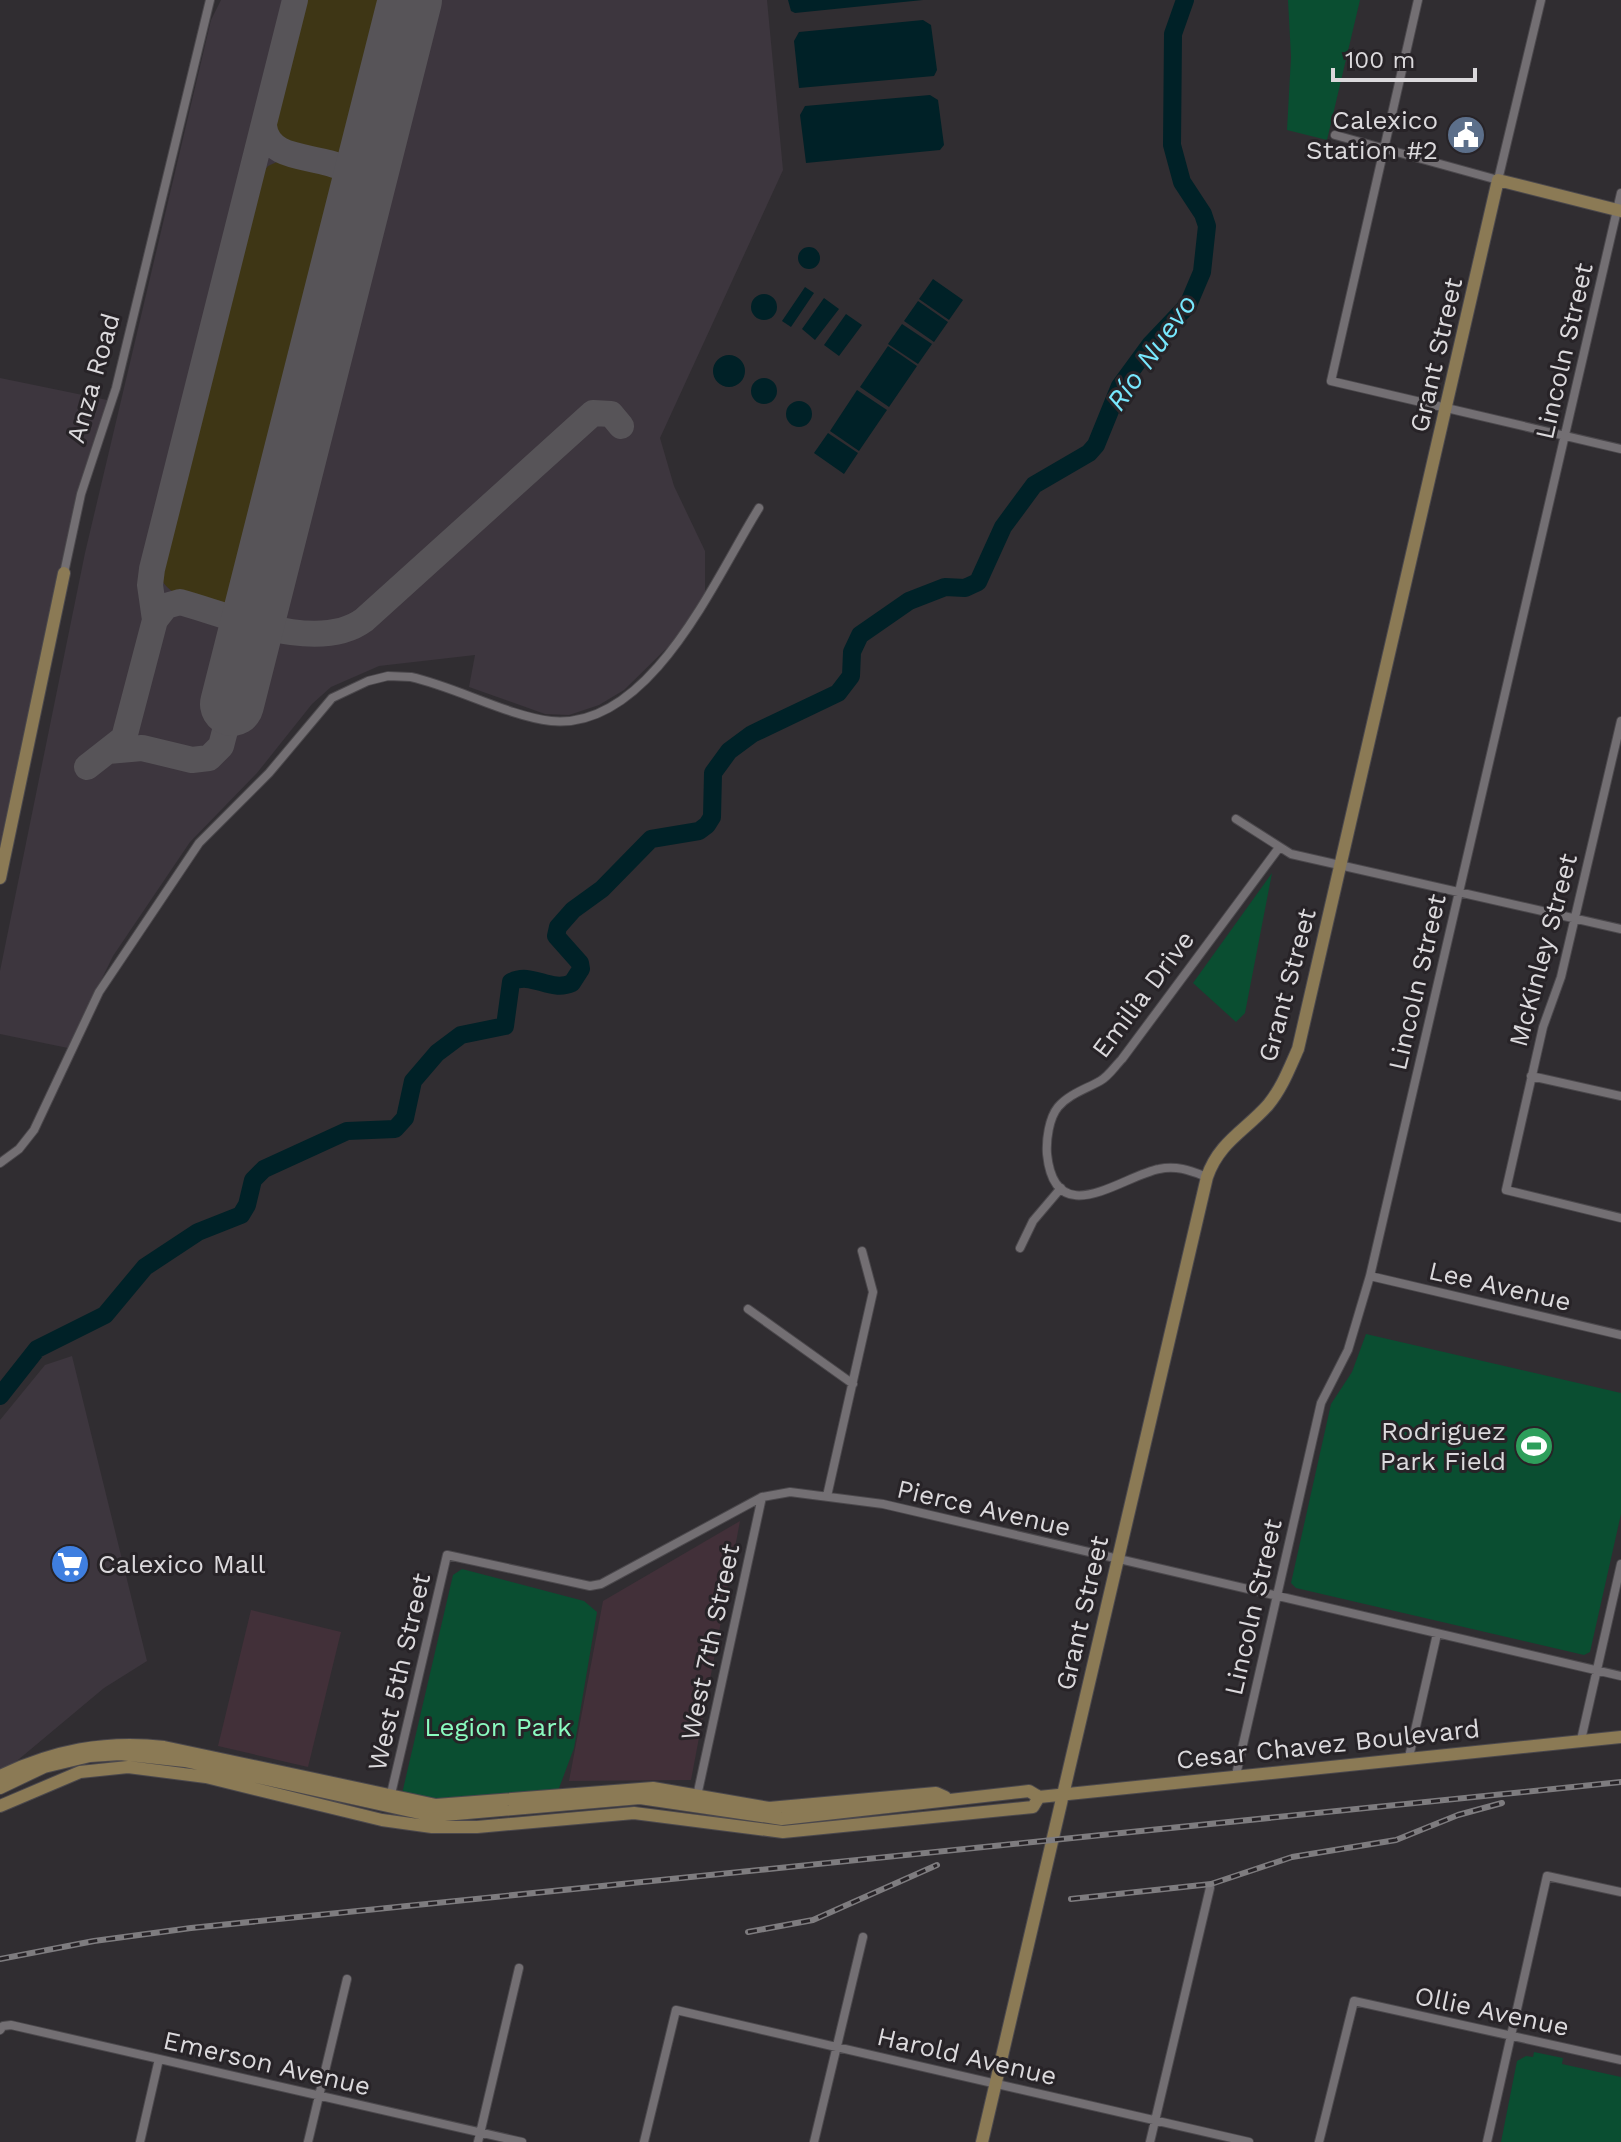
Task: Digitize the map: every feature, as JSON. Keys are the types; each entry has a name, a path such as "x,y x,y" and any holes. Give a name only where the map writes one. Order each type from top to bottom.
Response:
{"main road":[{"path":"1498,180 1619,211"},
{"name":"Grant Street","path":"982,2142 1207,1177 1223,1146 1266,1107 1284,1081 1298,1049 1498,180"},
{"name":"Anza Road","path":"0,878 64,573"},
{"name":"Cesar Chavez Boulevard","path":"0,1788 44,1767 90,1756 120,1754 185,1761 433,1816 640,1798 782,1819 1029,1791 1039,1797 1621,1737"},
{"path":"0,1776 40,1759 79,1748 141,1744 428,1805 465,1805 653,1788 769,1808 936,1793 951,1800"},
{"name":"Cesar Chavez Boulevard","path":"0,1806 80,1772 128,1767 206,1777 382,1820 440,1827 634,1813 795,1831 1033,1807 1039,1797"}],"street":[{"name":"Anza Road","path":"64,573 81,494 119,375 210,0"},
{"path":"1418,0 1331,381 1621,449"},
{"name":"Grant Street","path":"1498,180 1541,0"},
{"path":"1335,135 1498,180"},
{"name":"Lincoln Street","path":"1236,1775 1321,1403 1348,1350 1370,1276 1621,193"},
{"path":"0,1163 19,1149 34,1130 99,992 199,843 269,773 315,713 332,698 368,681 388,676 411,677 547,720 588,718 608,708 653,672 691,627 759,508"},
{"name":"McKinley Street","path":"1621,721 1574,920 1531,1076 1506,1190 1621,1218"},
{"path":"1236,819 1278,849 1340,866 1621,929"},
{"name":"Emilia Drive","path":"1061,1188 1048,1165 1046,1147 1056,1109 1067,1099 1104,1079 1122,1059 1278,849"},
{"path":"1531,1076 1621,1096"},
{"path":"1020,1248 1033,1221 1061,1188 1070,1194 1087,1196 1163,1168 1179,1167 1207,1177"},
{"path":"827,1496 873,1292 862,1251"},
{"name":"Lee Avenue","path":"1370,1276 1621,1335"},
{"path":"748,1309 853,1384"},
{"name":"Pierce Avenue","path":"447,1555 590,1586 601,1584 762,1497 790,1492 883,1504 1621,1676"},
{"name":"West 7th Street","path":"697,1796 762,1497"},
{"name":"West 5th Street","path":"390,1798 447,1555"},
{"path":"1581,1740 1621,1564"},
{"path":"1409,1757 1437,1634"},
{"path":"1487,2142 1547,1876 1621,1892"},
{"path":"1150,2142 1210,1888"},
{"path":"814,2142 863,1937"},
{"path":"479,2137 519,1968"},
{"path":"308,2142 347,1979"},
{"name":"Ollie Avenue","path":"1319,2142 1354,2001 1621,2060"},
{"name":"Harold Avenue","path":"644,2142 676,2010 1249,2142"},
{"name":"Emerson Avenue","path":"1,2028 319,2095 479,2137 522,2142"},
{"path":"140,2142 159,2059"}],"shaded area":[{"path":"221,0 767,0 783,170 660,438 674,486 705,551 705,597 673,642 624,690 599,705 569,715 545,714 469,687 475,655 379,666 331,687 312,704 257,773 190,842 113,956 68,1048 0,1034 0,971 85,553 211,20"},
{"path":"0,378 112,401 81,494 0,877"},
{"name":"Calexico Mall","path":"72,1356 147,1661 104,1688 0,1775 0,1420 45,1365"},
{"path":"740,1521 691,1780 569,1781 603,1601"},
{"path":"251,1610 341,1632 308,1767 218,1746"}],"green space":[{"path":"1288,0 1360,0 1327,140 1287,130 1291,57"},
{"path":"1272,873 1245,1013 1236,1022 1193,983"},
{"path":"1366,1334 1621,1393 1621,1514 1590,1652 1584,1655 1296,1588 1291,1583 1331,1404 1352,1372"},
{"name":"Legion Park","path":"462,1569 584,1601 597,1612 574,1748 555,1799 462,1810 401,1798 453,1575"},
{"path":"1534,2052 1563,2058 1562,2064 1621,2077 1621,2142 1501,2142 1517,2061 1526,2056 1533,2057"}],"sand":[{"path":"305,0 393,0 357,142 343,156 288,144 274,128"},
{"path":"279,161 329,174 342,187 343,197 244,592 235,603 215,605 180,596 170,590 160,574 261,175 268,166"}],"water":[{"path":"788,0 923,0 795,13 791,11"},
{"path":"923,20 931,25 937,70 934,76 799,88 794,41 799,32"},
{"path":"930,95 938,100 944,145 940,150 806,163 800,115 805,106"},
{"path":"809,247 817,250 820,258 817,266 809,269 801,266 798,258 801,250"},
{"path":"933,279 963,300 949,320 919,299"},
{"path":"805,287 814,293 791,327 782,321"},
{"path":"764,294 773,298 777,307 773,316 764,320 755,316 751,307 755,298"},
{"path":"824,298 839,309 815,340 802,329"},
{"path":"918,301 948,322 934,342 904,321"},
{"path":"846,314 862,325 839,356 824,345"},
{"path":"902,324 932,344 918,364 888,344"},
{"path":"888,346 917,366 889,407 860,387"},
{"path":"729,355 741,359 745,371 741,383 729,387 717,383 713,371 717,359"},
{"path":"764,378 773,382 777,391 773,400 764,404 755,400 751,391 755,382"},
{"path":"857,390 887,410 859,451 830,431"},
{"path":"799,401 808,405 812,414 808,423 799,427 790,423 786,414 790,405"},
{"path":"828,433 858,453 844,474 814,453"}],"waterway":[{"name":"Río Nuevo","path":"0,1396 37,1349 105,1315 145,1267 198,1232 241,1215 247,1205 253,1180 264,1169 347,1131 395,1129 405,1118 413,1081 437,1053 461,1035 505,1026 511,982 526,979 556,986 572,983 581,969 580,963 556,936 558,927 573,910 602,889 651,839 699,831 707,825 712,817 713,773 729,751 752,734 838,693 851,676 852,652 860,635 909,601 945,587 965,588 978,582 1003,527 1034,485 1089,453 1096,445 1120,386 1150,345 1188,305 1202,272 1207,226 1203,214 1182,182 1172,145 1173,34 1185,0"}],"taxiway":[{"path":"155,620 150,585 152,569 295,0"},
{"path":"339,166 355,161 366,152 379,124"},
{"path":"264,126 268,138 284,152 344,169 357,193 356,216"},
{"path":"87,767 124,738 155,620 166,606 180,602 249,623 299,633 323,634 345,630 364,620 593,413 611,414 621,426"},
{"path":"108,751 142,748 192,760 209,758 221,746 232,704"}],"runway":[{"path":"232,704 410,0"}],"railway":[{"path":"0,1959 94,1941 191,1928 1621,1782"},
{"path":"1071,1899 1211,1884 1292,1857 1396,1840 1458,1815 1502,1803"},
{"path":"748,1932 813,1920 937,1865"}],"place":[{"name":"Calexico Station #2","path":"1466,135"},
{"name":"Rodriguez Park Field","path":"1534,1446"},
{"name":"Calexico Mall","path":"70,1564"}]}
